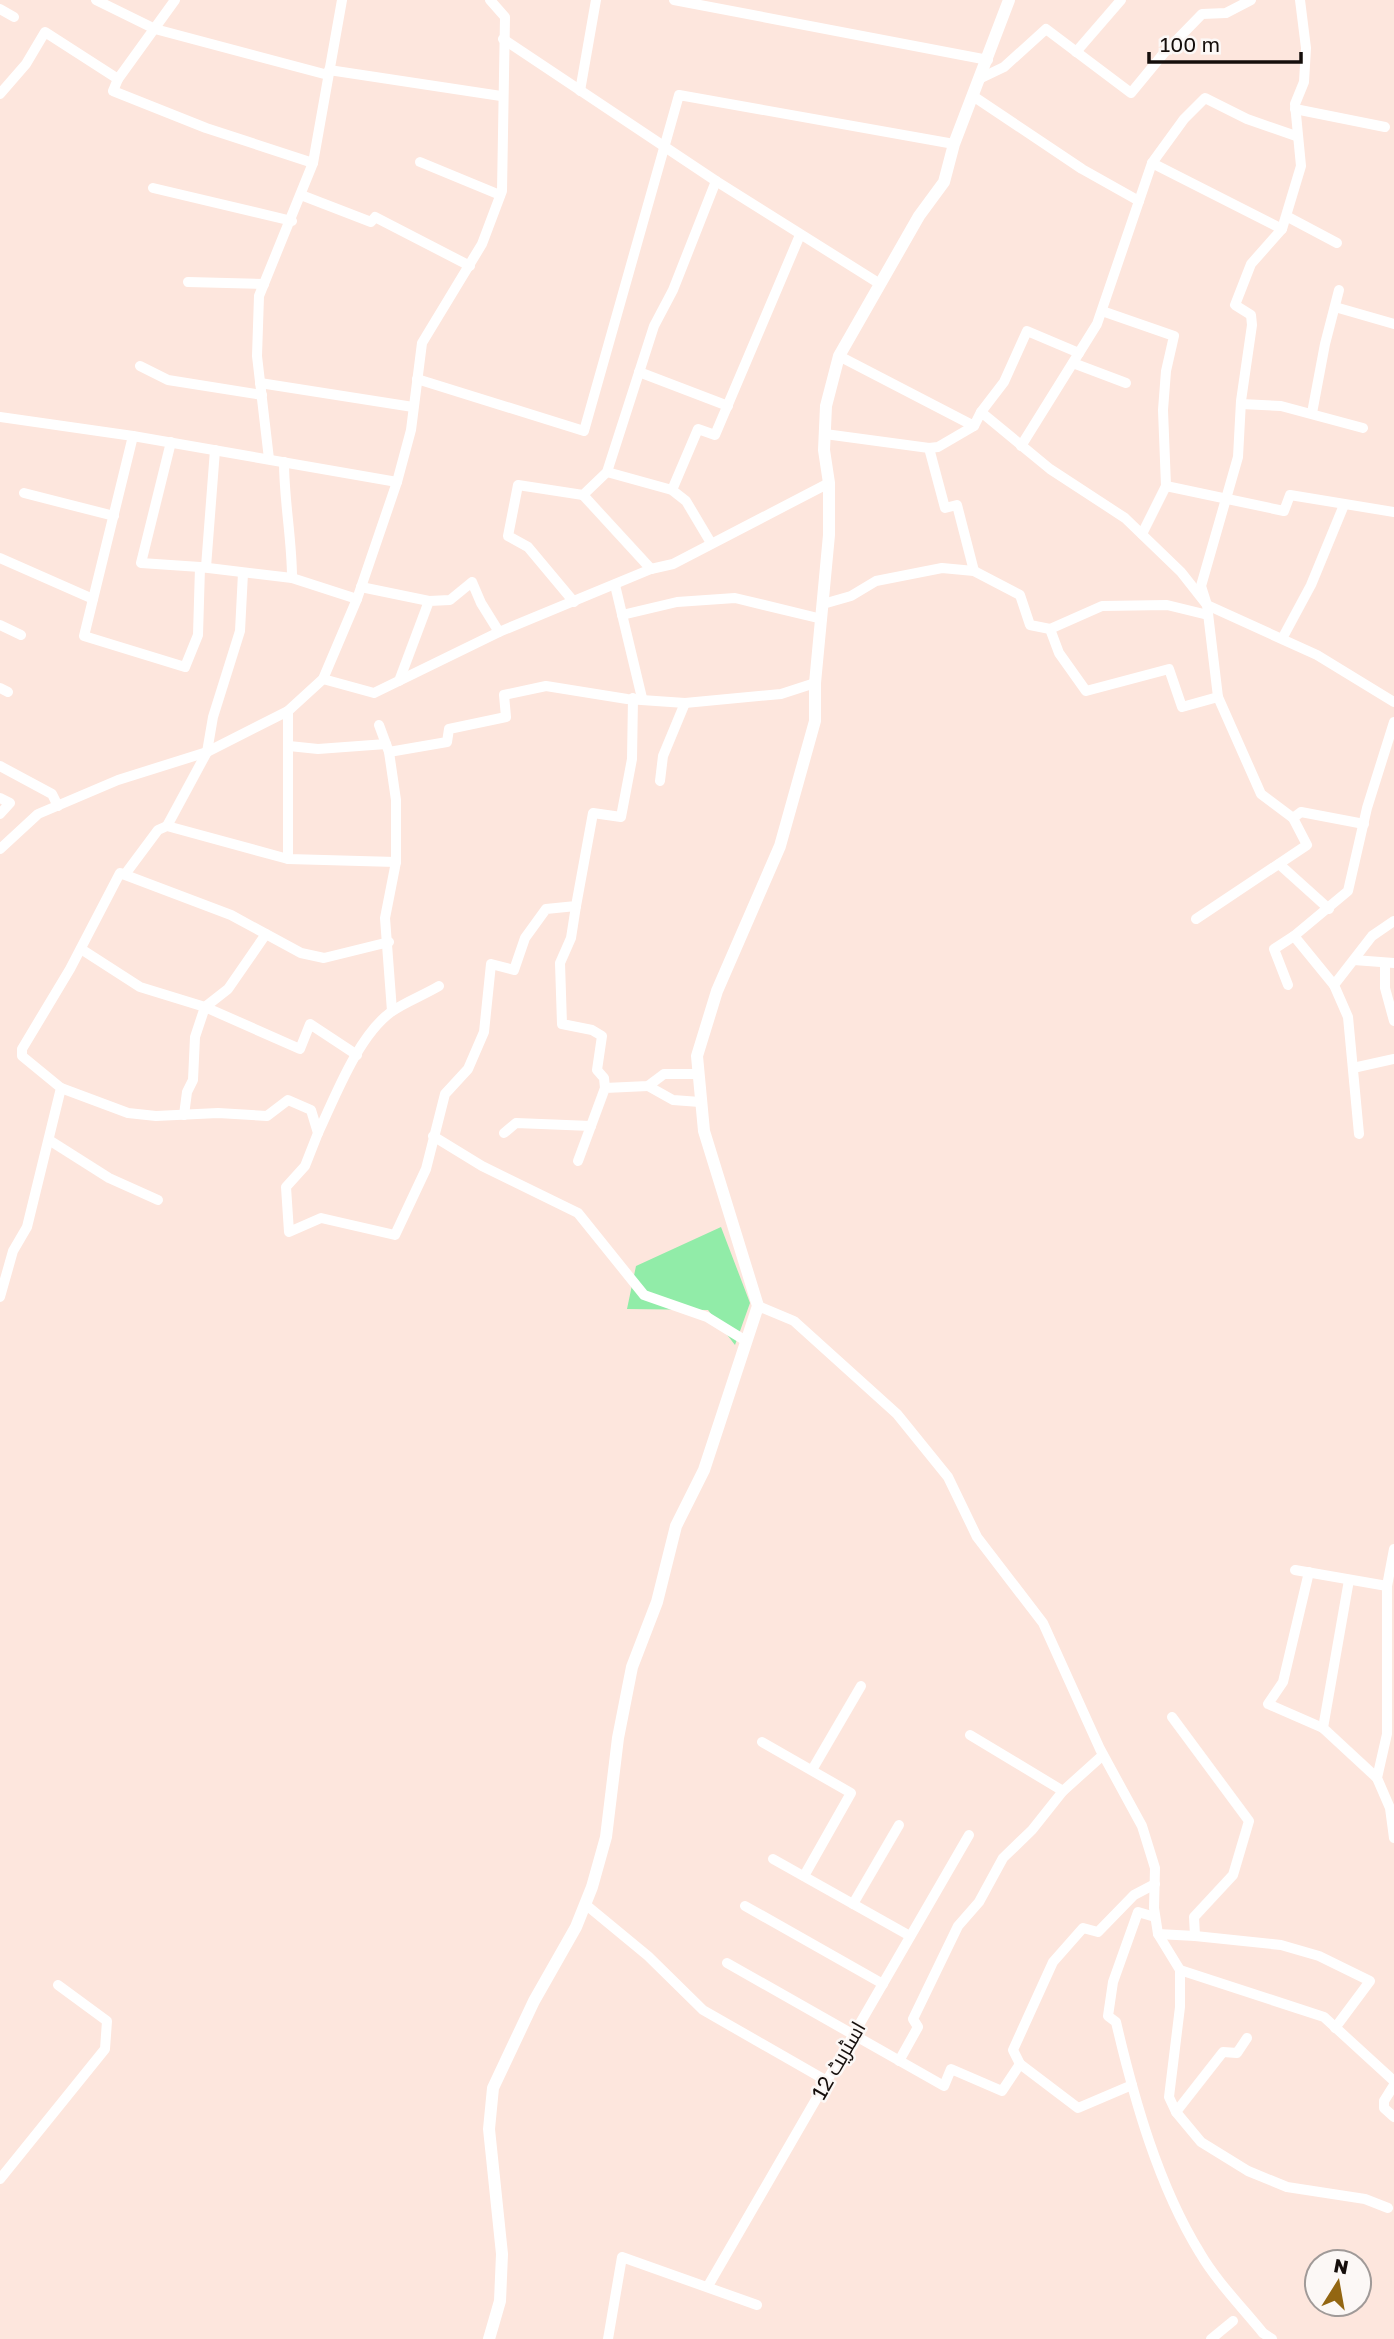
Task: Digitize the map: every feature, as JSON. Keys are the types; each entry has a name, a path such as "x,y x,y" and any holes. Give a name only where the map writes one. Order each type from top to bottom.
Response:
{"street":[{"path":"96,0 156,29 328,72 501,96"},
{"path":"175,0 118,79 113,91 206,128 313,163"},
{"path":"580,91 596,0"},
{"path":"674,0 988,61"},
{"path":"489,2339 500,2301 502,2253 489,2129 492,2088 585,1904 606,1838 618,1738 632,1667 657,1602 676,1526 704,1470 758,1306 704,1131 697,1056 717,991 780,846 815,721 815,683 829,535 825,434 827,406 839,356 919,216 944,182 954,144 988,61 1009,0"},
{"path":"1076,52 1121,0"},
{"path":"981,78 1004,67 1046,29 1131,93 1202,14 1226,13 1251,0"},
{"path":"1196,919 1307,845 1293,818 1261,794 1218,697 1208,610 1201,586 1238,457 1241,404 1252,325 1251,316 1235,305 1251,264 1282,229 1288,217 1301,166 1295,109 1304,82 1306,48 1300,0"},
{"path":"269,459 257,356 258,308 264,284 292,221 313,163 338,1"},
{"path":"0,849 38,814 118,780 207,752 288,711 323,679 357,598 397,482 411,430 422,343 482,244 500,195 504,162 501,96 505,17 492,1"},
{"path":"0,9 14,17"},
{"path":"0,94 26,64 46,32 118,79"},
{"path":"503,39 716,181 880,284"},
{"path":"417,379 584,431 678,95 954,144"},
{"path":"974,96 1082,169 1139,201"},
{"path":"1021,446 1102,311 1152,163 1184,119 1205,98 1247,119 1296,136"},
{"path":"1295,109 1385,127"},
{"path":"420,162 500,195"},
{"path":"1152,163 1282,229"},
{"path":"583,495 607,472 654,327 673,290 716,181"},
{"path":"153,188 292,221"},
{"path":"301,195 371,222 374,217 470,266"},
{"path":"1288,217 1337,243"},
{"path":"671,490 698,429 715,435 800,235"},
{"path":"188,282 264,284"},
{"path":"1312,413 1339,290"},
{"path":"1335,307 1394,324"},
{"path":"1102,311 1174,336 1166,371 1163,410 1166,485 1142,534"},
{"path":"825,434 938,447 974,426 981,412 1004,382 1027,331 1126,383"},
{"path":"839,356 974,426"},
{"path":"140,366 168,380 413,407"},
{"path":"639,372 728,406"},
{"path":"1241,404 1281,406 1363,428"},
{"path":"981,412 1021,446 1125,518 1181,572 1208,610"},
{"path":"0,417 171,442 397,482"},
{"path":"133,436 84,636 185,667 198,635 215,450"},
{"path":"171,442 141,563 203,567 292,578 357,598"},
{"path":"929,448 945,508 957,505 974,571"},
{"path":"284,462 284,492 292,538 292,578"},
{"path":"607,472 671,490 686,501 711,543"},
{"path":"323,679 374,694 499,632 651,569 673,564 829,483"},
{"path":"574,602 528,547 508,536 518,485 583,495 651,569"},
{"path":"1166,485 1284,511 1290,495 1394,512"},
{"path":"24,493 114,516"},
{"path":"1283,637 1311,585 1344,505"},
{"path":"0,558 93,599"},
{"path":"823,604 851,596 876,581 942,568 974,571 1020,595 1030,625 1050,629 1102,606 1167,606 1208,610 1283,637 1394,702"},
{"path":"126,873 158,830 167,826 207,752 213,717 240,631 243,573"},
{"path":"361,587 429,601 450,600 472,582 499,632"},
{"path":"578,1161 605,1088 604,1078 597,1070 602,1036 592,1030 562,1024 560,963 570,938 593,813 621,817 632,759 637,698 615,585"},
{"path":"622,615 677,602 735,598 822,619"},
{"path":"399,681 429,601"},
{"path":"0,625 21,635"},
{"path":"1050,629 1059,653 1086,691 1169,669 1182,707 1218,697"},
{"path":"289,746 318,749 388,748 447,743 449,729 506,717 504,695 542,686 685,703 781,694 815,683"},
{"path":"660,781 663,756 685,703"},
{"path":"288,711 288,859"},
{"path":"1288,985 1274,950 1329,909 1348,891 1364,824 1394,722"},
{"path":"379,725 388,748 397,800 396,862 385,918 389,942 392,1011"},
{"path":"0,766 52,794 58,806"},
{"path":"0,798 10,803 0,814"},
{"path":"1293,818 1301,812 1364,824"},
{"path":"167,826 288,859 396,862"},
{"path":"1279,864 1329,909"},
{"path":"318,1133 311,1110 288,1100 267,1116 128,1113 61,1088 22,1056 22,1049 81,949 120,873 126,873 231,915 301,953 324,958 389,942"},
{"path":"439,986 392,1011 357,1055 318,1133 305,1166 286,1187 289,1232 321,1218 395,1235 426,1169 445,1094 468,1069 484,1032 491,964 514,970 525,938 546,909 576,906"},
{"path":"1334,985 1372,936 1394,921"},
{"path":"184,1115 187,1091 193,1080 195,1037 205,1007 228,989 266,934"},
{"path":"1294,936 1334,985 1348,1017 1359,1134"},
{"path":"81,949 140,987 205,1007 299,1049 310,1024 357,1055"},
{"path":"1354,960 1390,963 1385,988 1394,1021"},
{"path":"1353,1068 1394,1059"},
{"path":"648,1086 664,1074 698,1074"},
{"path":"605,1088 648,1086 673,1100 700,1102"},
{"path":"0,1297 13,1251 27,1227 61,1088"},
{"path":"504,1133 516,1124 591,1126"},
{"path":"433,1136 492,1171 579,1213 643,1295 707,1317 746,1341"},
{"path":"49,1140 109,1178 158,1200"},
{"path":"758,1306 794,1321 897,1414 948,1477 977,1537 1043,1623 1103,1755 1142,1826 1155,1868 1155,1917 1158,1934 1180,1970 1180,2007 1169,2097 1176,2112 1201,2142 1248,2171 1287,2187 1365,2199 1388,2208"},
{"path":"1377,1778 1387,1734 1387,1586 1394,1549"},
{"path":"1295,1570 1387,1586"},
{"path":"1309,1572 1283,1682 1268,1704 1323,1728 1377,1778 1392,1807 1394,1838"},
{"path":"1323,1728 1349,1580"},
{"path":"812,1770 862,1686"},
{"path":"1172,1717 1249,1821 1233,1875 1194,1917 1195,1936"},
{"path":"970,1735 1063,1791"},
{"path":"762,1742 848,1789 850,1797 804,1877"},
{"path":"899,2061 918,2027 913,2019 958,1926 979,1902 1003,1858 1032,1830 1063,1791 1103,1755"},
{"path":"853,1904 899,1825"},
{"name":"اسٹریٹ 12","path":"708,2287 969,1835"},
{"path":"773,1859 911,1936"},
{"path":"1132,2085 1078,2108 1020,2064 1013,2050 1053,1962 1083,1928 1098,1932 1134,1895 1155,1884"},
{"path":"585,1904 648,1956 702,2010 827,2081"},
{"path":"745,1906 883,1984"},
{"path":"1155,1917 1138,1912 1113,1982 1108,2016 1116,2022 1132,2085 1165,2177 1200,2253 1255,2323 1272,2339"},
{"path":"1158,1934 1281,1945 1318,1956 1370,1980 1335,2028"},
{"path":"727,1962 944,2086 951,2069 1002,2091 1020,2064"},
{"path":"1180,1970 1324,2017 1394,2083 1384,2101 1384,2108 1394,2117"},
{"path":"0,2179 105,2049 107,2021 58,1985"},
{"path":"1176,2112 1223,2052 1237,2053 1247,2038"},
{"path":"608,2339 622,2257 757,2305"},
{"path":"1211,2339 1233,2321"}],"green space":[{"path":"721,1227 750,1303 735,1345 708,1310 627,1309 636,1266"}]}
